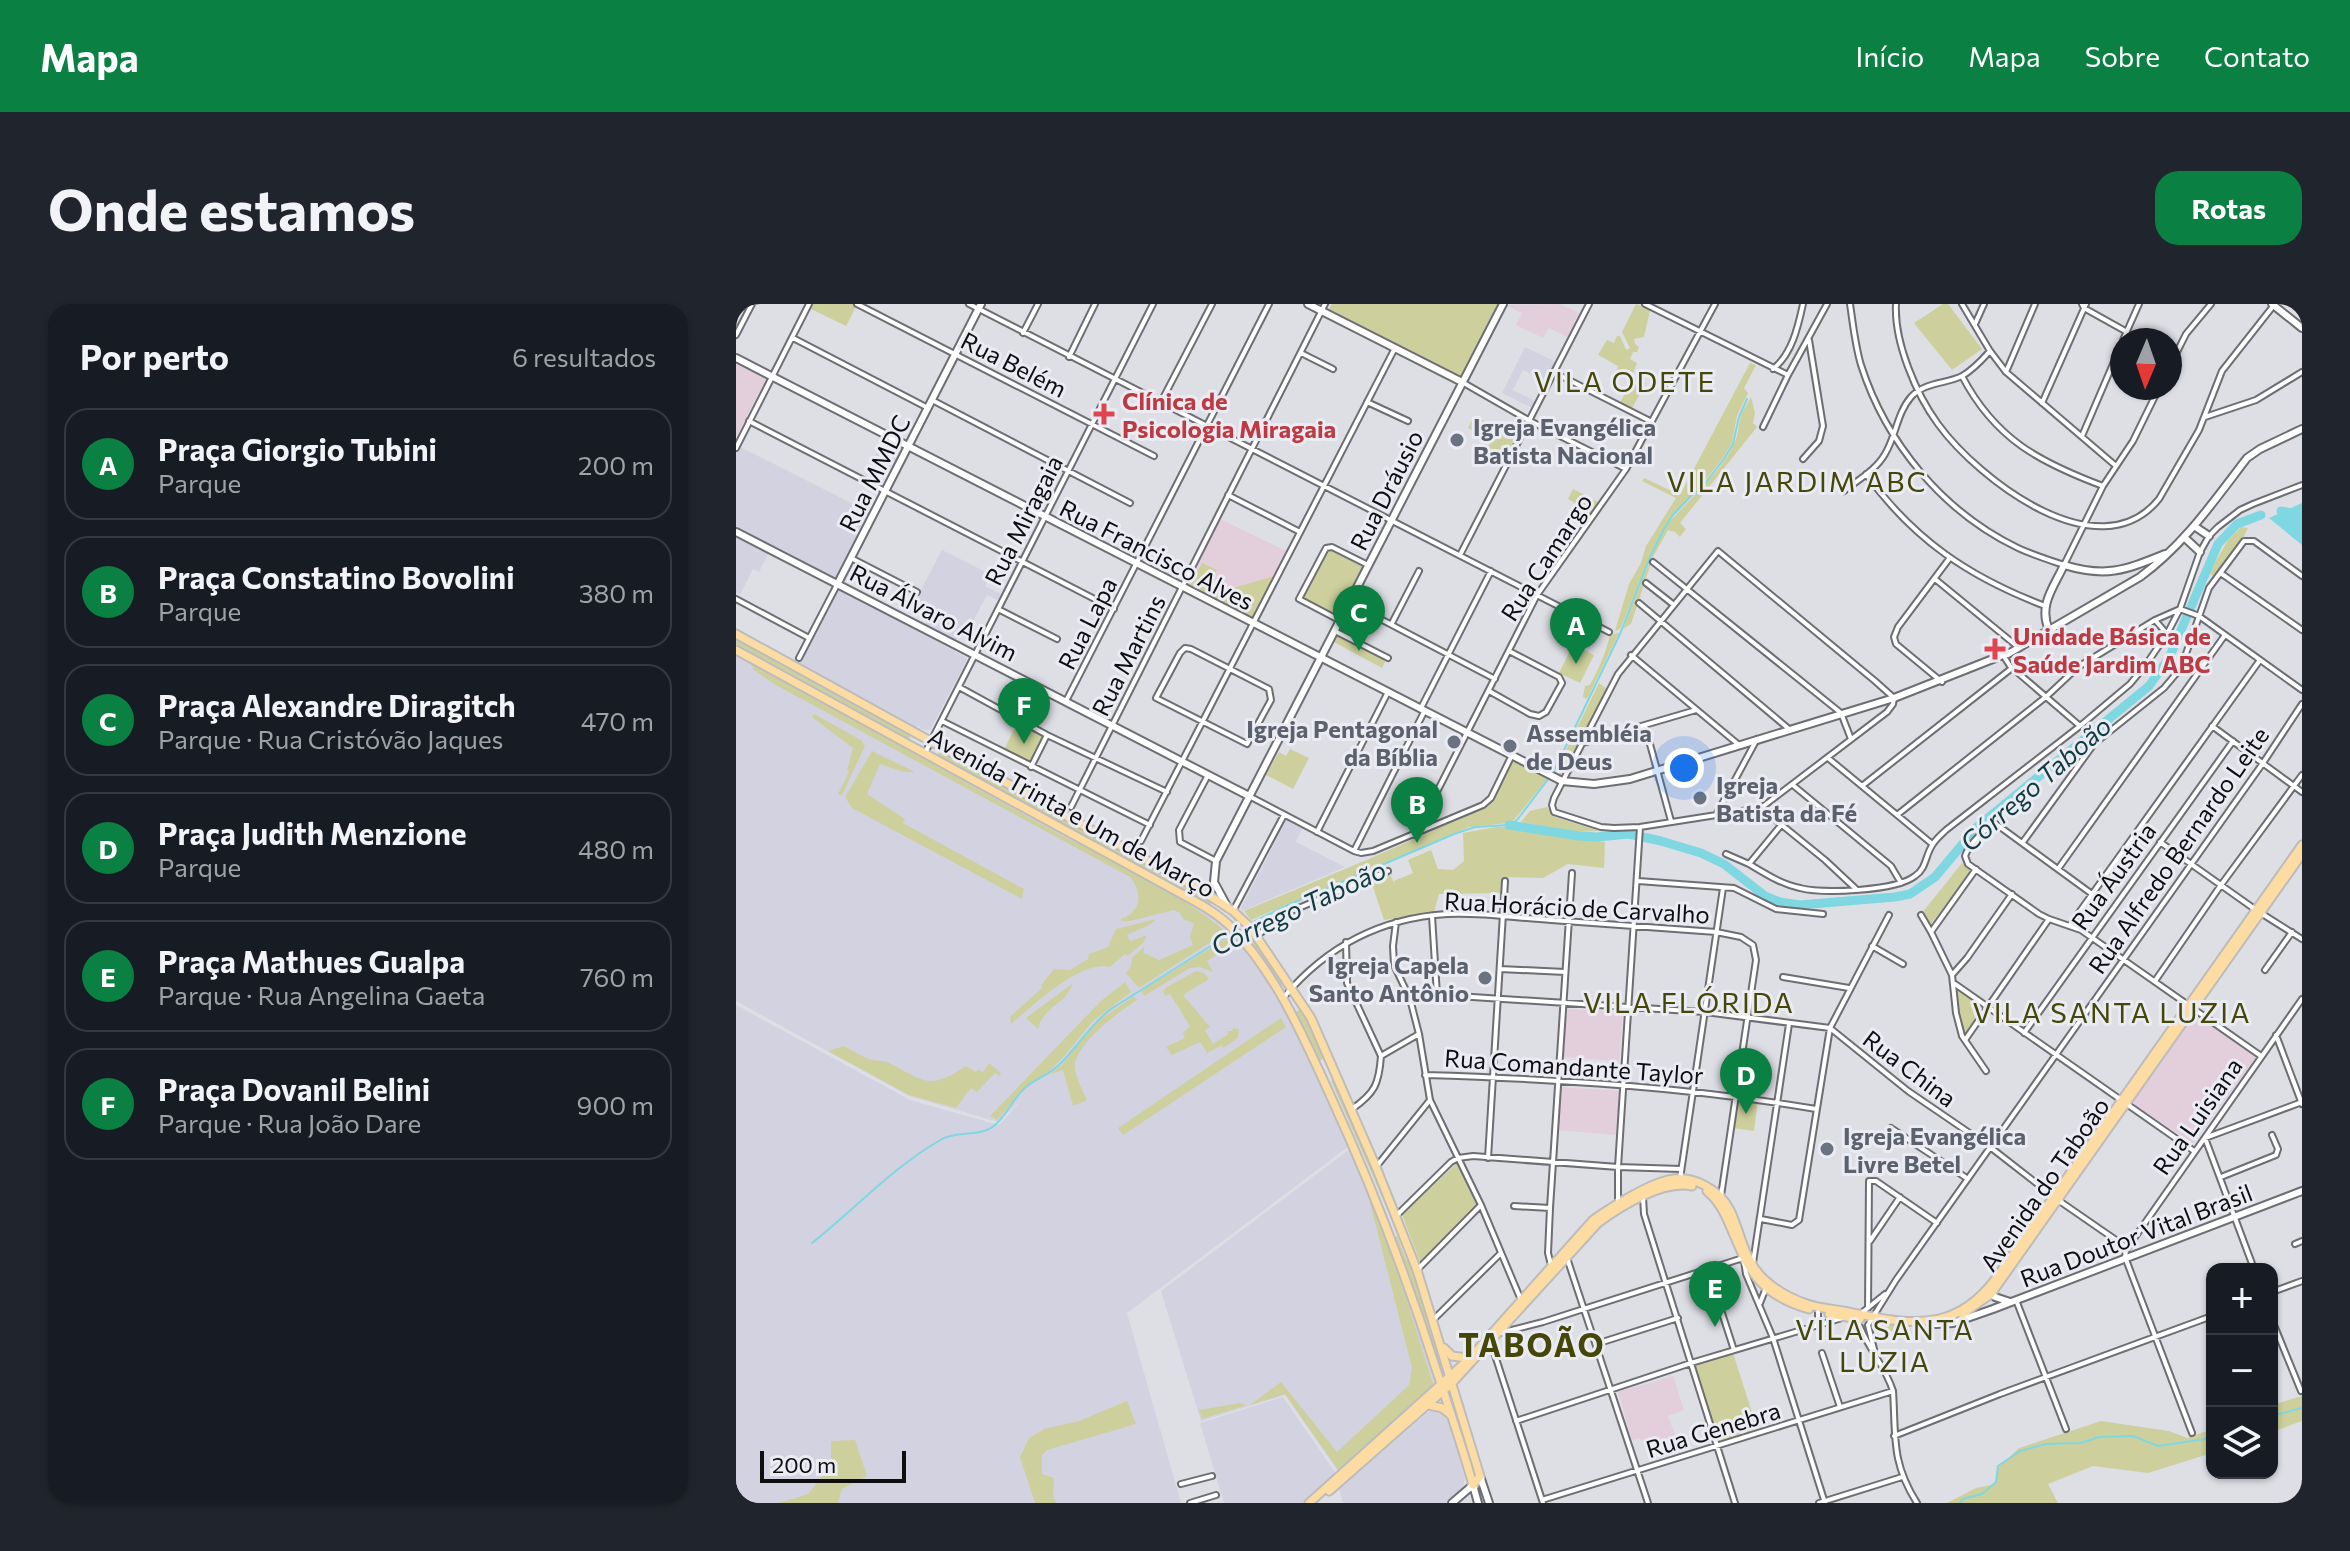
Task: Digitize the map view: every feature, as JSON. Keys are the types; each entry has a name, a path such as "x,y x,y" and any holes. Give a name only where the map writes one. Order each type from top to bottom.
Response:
{"main road":[{"name":"Avenida Trinta e Um de Março","path":"736,634 1186,882 1231,910 1250,927 1311,1018 1352,1109 1417,1270 1480,1476"},
{"name":"Avenida Trinta e Um de Março","path":"736,650 1206,908 1239,935 1284,997 1373,1191 1443,1388 1473,1485"},
{"name":"Avenida do Taboão","path":"2258,912 2302,845"},
{"name":"Avenida do Taboão","path":"1309,1503 1443,1388 1593,1220 1670,1180 1703,1184 1721,1196 1728,1206 1746,1261 1761,1277 1795,1299 1858,1317 1916,1326 1936,1324 1966,1313 1991,1293 2123,1102 2302,854"},
{"name":"Avenida do Taboão","path":"1452,1379 1470,1358 1500,1333 1590,1231 1618,1207 1666,1186 1696,1187 1706,1191 1719,1204 1746,1261 1766,1288 1793,1304 1818,1312 1858,1317"},
{"path":"1373,1191 1387,1215 1396,1216"},
{"path":"1391,1237 1400,1236 1413,1261"},
{"name":"Avenida do Taboão","path":"1872,1319 1939,1319 1991,1293"},
{"path":"1440,1342 1452,1356 1470,1358"},
{"name":"Avenida do Taboão","path":"1316,1503 1429,1405 1443,1388"},
{"path":"1429,1405 1442,1408 1452,1418"},
{"path":"1473,1485 1480,1476"}],"street":[{"path":"736,335 752,304"},
{"path":"736,448 809,304"},
{"name":"Rua Belém","path":"857,304 1154,456"},
{"path":"969,304 979,306 1069,357 1609,632"},
{"path":"1023,333 1038,304"},
{"path":"1069,357 1095,304"},
{"name":"Rua Miragaia","path":"925,753 1153,304"},
{"path":"1161,402 1212,304"},
{"name":"Rua Lapa","path":"1066,701 1269,304"},
{"path":"1308,304 1323,308 1530,421 1626,469"},
{"name":"Rua Dráusio","path":"1216,861 1503,304"},
{"path":"1460,555 1589,304"},
{"path":"1645,304 1788,375"},
{"name":"Rua Camargo","path":"1415,835 1537,595 1626,469 1715,304"},
{"path":"1773,369 1789,350 1803,304"},
{"path":"1763,427 1827,304"},
{"path":"1850,304 1862,367 1878,407 1926,479 1975,522 2018,548 2064,565 2096,572 2116,572 2172,551"},
{"path":"1896,304 1898,331 1918,391 1951,440 1994,481 2038,507 2085,525 2108,527 2132,522 2152,508 2176,473 2205,417 2216,383 2228,360 2273,304 2302,328"},
{"path":"1962,304 2006,372 2116,466"},
{"path":"1975,325 1984,304"},
{"path":"2006,372 2035,304"},
{"path":"2129,328 2139,304"},
{"path":"2182,342 2211,304"},
{"path":"2042,403 2084,305 2121,328"},
{"name":"Rua MMDC","path":"799,658 979,306"},
{"name":"Rua Martins","path":"1071,807 1323,308"},
{"path":"1803,459 1819,441 1823,426 1808,337"},
{"path":"793,338 928,408"},
{"path":"1141,841 1395,348"},
{"path":"1844,491 1885,454 1908,401 1918,391 1962,376 1978,365 1990,351"},
{"path":"1301,353 1333,369"},
{"name":"Rua Francisco Alves","path":"736,358 1559,780"},
{"path":"2082,436 2110,371"},
{"path":"2205,417 2256,400 2302,372"},
{"path":"1555,373 1652,422"},
{"path":"1962,376 1976,401 2009,438 2040,460 2103,486"},
{"path":"932,400 1130,503"},
{"path":"2049,630 2044,616 2045,606 2103,486 2133,441 2153,400"},
{"path":"1367,401 1408,421"},
{"path":"749,421 1114,609"},
{"path":"1559,780 1594,784 1619,782 1894,698 2005,655 2149,570 2185,538 2247,458 2302,429"},
{"path":"1866,474 1898,514 1949,559 1986,581 2045,606"},
{"path":"1726,854 1777,880 1811,891 1883,888 1920,873 1932,844 2130,684 2167,634 2181,609 2200,552 2209,536 2240,510 2302,485"},
{"path":"1228,495 1300,532"},
{"path":"2194,526 2209,536"},
{"name":"Rua Álvaro Alvim","path":"736,532 1354,851"},
{"path":"2185,538 2200,552"},
{"path":"2023,842 2100,738 2174,678 2186,655 2209,588 2242,544 2247,540 2254,541 2302,576"},
{"path":"1339,620 1299,599 1326,548 1332,547 1368,565"},
{"path":"1718,551 1894,698 1887,712 1761,808 1640,828 1608,828 1558,814 1553,808 1559,780 1582,743 1611,685 1631,655 1718,551"},
{"path":"851,558 917,592"},
{"path":"1938,682 1896,644 1894,637 1898,627 1949,559"},
{"path":"1653,562 1841,713 1852,740"},
{"path":"1392,623 1419,571"},
{"path":"1491,571 1354,851 1373,851 1483,805 1491,798 1511,757"},
{"path":"2116,572 2120,588"},
{"path":"2222,574 2302,630"},
{"path":"1935,579 2018,647"},
{"path":"1646,583 1674,605"},
{"path":"736,599 809,638"},
{"path":"1348,602 1495,679"},
{"path":"1639,603 1789,729"},
{"path":"998,609 1057,639"},
{"path":"1897,815 2047,696 2078,667 2155,620 2181,609 2198,616 2302,690"},
{"path":"2155,620 2167,634"},
{"path":"1333,630 1388,658"},
{"path":"2058,869 2225,635"},
{"path":"1185,648 1269,689 1271,700 1247,744 1202,723 1156,698 1185,648"},
{"path":"1489,691 1539,716 1546,712 1562,683 1559,677 1509,651"},
{"path":"1631,655 1739,745"},
{"path":"2005,655 2012,668 2080,726"},
{"path":"2070,925 2260,660"},
{"path":"1862,786 2012,668"},
{"path":"959,687 1047,735 1167,792"},
{"path":"1317,832 1387,694"},
{"name":"Rua Alfredo Bernardo Leite","path":"1872,1319 2302,704"},
{"path":"1582,743 1696,710"},
{"path":"942,721 1150,825"},
{"path":"1645,725 1671,821"},
{"path":"2212,726 2302,792"},
{"path":"1031,767 1047,735"},
{"path":"1716,815 1757,739"},
{"name":"Rua Áustria","path":"2024,1033 2233,741"},
{"path":"1828,758 1932,844"},
{"path":"1208,775 1179,830 1178,839 1216,861 1214,882 1231,910"},
{"path":"2155,981 2302,775"},
{"path":"1793,786 1891,866 1901,883"},
{"path":"1761,808 1856,889"},
{"path":"1229,925 1231,910 1284,815"},
{"path":"1749,864 1782,824"},
{"path":"2092,894 1996,824 1967,849 1965,856 1968,864 2049,919 2070,925 2091,937 2261,1056"},
{"path":"1618,1207 1640,828"},
{"path":"2160,842 2258,912 2302,939"},
{"path":"1931,932 1976,869"},
{"path":"1257,936 1284,914 1388,871"},
{"path":"1551,1267 1548,1253 1550,1208 1572,873"},
{"path":"1488,1158 1505,881"},
{"path":"1638,881 1734,888 1776,909 1823,914"},
{"path":"1680,1179 1723,888"},
{"path":"1952,975 2012,894"},
{"name":"Rua Horácio de Carvalho","path":"1284,997 1321,959 1346,942 1396,922 1448,914 1716,932 1741,937 1753,945 1756,954 1747,1018"},
{"path":"1761,1219 1792,1225 1799,1220 1830,1028 1889,915"},
{"path":"1921,915 1952,975 1956,1013 1965,1040 1986,1071"},
{"path":"1432,916 1437,995"},
{"path":"1965,1040 2049,919"},
{"path":"1396,922 1394,965 1410,999 1430,1100 1481,1205 1521,1300"},
{"path":"2265,970 2292,932"},
{"path":"1346,942 1347,983 1381,1056 1380,1074 1374,1090 1369,1098 1352,1109"},
{"path":"1872,946 1903,964"},
{"path":"1499,969 1565,972"},
{"path":"1783,977 1849,988"},
{"path":"1955,984 2194,1151"},
{"path":"1410,999 1437,995 1564,1002 1705,1012 1830,1028"},
{"name":"Rua Luisiana","path":"2125,1257 2126,1247 2302,999"},
{"path":"2294,1010 2302,1007"},
{"path":"1721,1196 1747,1018"},
{"path":"1789,1024 1761,1219 1746,1261 1746,1274 1773,1338 1823,1502 1902,1477"},
{"name":"Rua China","path":"1830,1028 1908,1091 2126,1247"},
{"path":"1381,1056 1419,1034"},
{"path":"2252,1263 2205,1138 2302,1103 2276,1035"},
{"name":"Rua Comandante Taylor","path":"1425,1075 1693,1091 1816,1109"},
{"path":"1376,1167 1430,1100"},
{"path":"2214,1124 2223,1132"},
{"path":"1891,1128 1968,1179"},
{"path":"2221,1177 2276,1155 2278,1149 2272,1135"},
{"path":"1396,1216 1458,1158 1473,1156 1681,1169"},
{"path":"1670,1168 1670,1180"},
{"path":"1868,1308 1868,1186 1872,1180 1937,1223"},
{"name":"Rua Doutor Vital Brasil","path":"1936,1324 1953,1323 1993,1309 2302,1191"},
{"path":"1643,1197 1644,1214 1735,1503"},
{"path":"1869,1241 1900,1197"},
{"path":"1634,1202 1644,1214"},
{"path":"1417,1270 1481,1205"},
{"path":"1514,1206 1550,1208"},
{"path":"2295,1244 2302,1241"},
{"path":"1433,1320 1501,1253"},
{"path":"2125,1257 2192,1433"},
{"path":"1567,1258 1648,1503"},
{"path":"1500,1333 1746,1261"},
{"path":"1708,1270 1734,1350"},
{"path":"2278,1290 2302,1281"},
{"path":"1760,1306 1766,1288"},
{"name":"Rua Alfredo Bernardo Leite","path":"1858,1317 1890,1290"},
{"path":"1993,1309 1991,1293 2013,1301 2066,1429"},
{"path":"1809,1327 1818,1319 1818,1312"},
{"path":"1516,1421 1691,1363 1845,1317"},
{"path":"1858,1317 1866,1340 1874,1349"},
{"path":"1596,1344 1678,1318"},
{"path":"1894,1436 2046,1376 2206,1318"},
{"path":"1872,1319 1869,1329 1874,1349 1893,1391 1897,1462 1917,1503"},
{"path":"2278,1335 2301,1391"},
{"path":"1489,1340 1543,1502"},
{"path":"1822,1353 1840,1407"},
{"name":"Rua Genebra","path":"1543,1502 1893,1391"},
{"path":"1181,1484 1212,1476"},
{"path":"1480,1476 1489,1503"},
{"path":"1452,1503 1473,1485 1478,1503"},
{"path":"1190,1503 1216,1495"}],"shaded area":[{"path":"1560,304 1579,313 1567,337 1549,328 1543,338 1516,325 1522,313 1505,305"},
{"path":"1525,347 1556,362 1546,381 1523,370 1513,390 1537,402 1534,409 1502,393"},
{"path":"736,362 767,377 736,437"},
{"path":"885,436 906,447 895,467 875,456"},
{"path":"740,447 871,513 837,580 736,529 736,455"},
{"path":"1220,519 1288,552 1264,601 1231,611 1185,587"},
{"path":"736,534 769,552 759,572 753,569 740,595 736,593"},
{"path":"942,550 990,574 985,586 1001,594 998,600 987,595 971,625 965,623 956,641 924,625 930,613 913,605"},
{"path":"838,587 967,660 930,730 916,728 797,662"},
{"path":"736,654 1205,911 1244,947 1278,996 1305,1046 1349,1146 1127,1313 1181,1503 736,1503 736,1005 910,1100 999,1125 1024,1097 998,1122 909,1096 736,1001"},
{"path":"1287,819 1303,827 1296,842 1345,867 1242,911 1241,908"},
{"path":"1566,1009 1623,1012 1619,1061 1562,1057"},
{"path":"2195,1014 2257,1056 2193,1143 2136,1106 2133,1100"},
{"path":"1560,1087 1619,1091 1616,1135 1557,1130"},
{"path":"1350,1149 1385,1229 1435,1380 1433,1388 1339,1473 1285,1395 1201,1421 1161,1291"},
{"path":"1673,1376 1684,1410 1668,1416 1681,1451 1658,1457 1652,1438 1632,1440 1618,1392"},
{"path":"1283,1397 1337,1475 1307,1503 1224,1503 1200,1423"},
{"path":"1433,1408 1445,1412 1448,1419 1465,1478 1463,1487 1445,1503 1343,1503 1339,1489"}],"green space":[{"path":"811,304 857,305 846,326 809,308"},
{"path":"1332,304 1499,304 1461,377 1329,309"},
{"path":"1636,304 1650,310 1644,337 1634,339 1639,347 1630,359 1637,363 1632,376 1646,383 1631,410 1619,404 1633,379 1598,355 1607,340 1614,343 1617,336 1620,336 1626,350 1630,348 1622,332"},
{"path":"1943,304 1948,304 1982,349 1952,370 1914,323"},
{"path":"1750,363 1756,365 1744,388 1748,393 1737,416 1732,443 1697,491 1672,515 1666,526 1712,477 1728,455 1751,397 1755,413 1753,423 1757,427 1680,523 1686,529 1680,537 1668,530 1653,557 1631,624 1623,629 1657,543 1620,629 1615,631 1629,584 1646,546 1676,498 1642,481 1644,478 1680,495"},
{"path":"1474,416 1493,425 1486,438 1468,428"},
{"path":"1501,423 1520,433 1507,458 1488,447"},
{"path":"1573,489 1600,503 1588,519 1571,511 1575,503 1568,499"},
{"path":"2241,527 2248,528 2214,577 2209,573 2228,540"},
{"path":"1328,547 1366,566 1338,615 1301,599"},
{"path":"1202,563 1217,570 1206,593 1190,585"},
{"path":"1275,576 1253,622 1205,596"},
{"path":"1337,633 1386,660 1382,668 1332,641"},
{"path":"1619,633 1587,699 1583,697 1585,686 1590,685 1602,660 1610,634"},
{"path":"736,638 911,734 909,739 736,644"},
{"path":"1573,645 1594,655 1580,683 1559,673"},
{"path":"751,664 1052,830 1142,876 1186,902 1226,932 1139,988 1126,973 1132,958 1144,947 1144,953 1159,960 1193,945 1190,937 1194,923 1184,920 1174,910 1121,921 1137,907 1137,890 1130,877 774,684 754,670"},
{"path":"1599,683 1607,689 1560,776 1555,773"},
{"path":"814,714 861,740 865,746 842,795 838,794 849,772 853,748 812,717"},
{"path":"1018,721 1046,736 1030,766 1003,752"},
{"path":"1290,749 1309,758 1293,789 1266,775 1279,752 1286,756"},
{"path":"872,751 915,772 904,772 880,764 867,794 905,819 903,823 1024,889 1022,899 852,808 845,797"},
{"path":"939,751 1211,902 1212,908 937,755"},
{"path":"1513,759 1548,778 1514,820 1469,827 1251,920 1244,911 1490,805"},
{"path":"1547,807 1555,817 1599,831 1575,832 1521,822 1530,811"},
{"path":"1496,827 1522,827 1605,842 1604,868 1568,864 1543,878 1504,877 1501,893 1439,894 1434,912 1384,920 1371,881 1390,874 1395,885 1394,881 1413,873 1408,860 1431,850 1438,869 1453,870 1464,861 1463,833"},
{"path":"1962,863 1972,870 1931,924 1922,913"},
{"path":"1156,919 1127,935 1130,941 1147,935 1143,943 1128,956 1125,954 1110,967 1098,966 1072,977 1011,1024 1010,1017 1042,988 1041,985 1054,969 1070,970 1088,959 1089,954 1108,947 1116,929"},
{"path":"1245,927 1285,984 1281,986 1255,948 1238,930"},
{"path":"1230,936 1234,942 1207,961 1213,972 1200,967 1190,968 1144,996 1141,991"},
{"path":"1196,971 1204,973 1209,979 1183,995 1210,1027 1205,1030 1213,1044 1233,1028 1239,1029 1238,1038 1223,1048 1222,1045 1207,1053 1200,1042 1172,1055 1166,1047 1185,1038 1183,1033 1190,1026 1170,994 1165,996 1163,991"},
{"path":"1125,982 1131,992 1093,1021 1060,1061 1026,1086 997,1120 990,1116 1101,1001"},
{"path":"1073,983 1065,997 1045,1015 1038,1029 1026,1018"},
{"path":"1956,987 1986,1008 1964,1037 1957,1013"},
{"path":"1134,996 1137,1000 1098,1030 1080,1051 1075,1070 1087,1100 1073,1106 1063,1070 1049,1075 1062,1065 1095,1023"},
{"path":"1302,1009 1326,1057 1319,1061 1295,1012"},
{"path":"1281,1018 1286,1027 1123,1135 1118,1128"},
{"path":"844,1046 866,1058 886,1062 928,1081 944,1078 966,1066 983,1072 989,1063 1001,1073 999,1076 995,1073 977,1092 971,1088 956,1108 909,1095 828,1051"},
{"path":"1741,1073 1762,1076 1759,1098 1738,1095"},
{"path":"1335,1079 1393,1211 1389,1213 1331,1081"},
{"path":"1738,1097 1758,1100 1754,1131 1733,1128"},
{"path":"1458,1162 1477,1206 1421,1264 1402,1215"},
{"path":"1367,1191 1384,1229 1433,1383 1339,1471 1285,1394 1250,1405 1281,1382 1337,1452 1409,1385 1412,1368"},
{"path":"1397,1236 1410,1262 1444,1371 1441,1374 1394,1238"},
{"path":"1872,1322 1907,1326 1907,1333 1871,1329"},
{"path":"1733,1353 1758,1431 1718,1444 1694,1365"},
{"path":"2302,1396 2302,1421 2278,1430 2278,1403"},
{"path":"1127,1401 1136,1424 1047,1450 1042,1455 1042,1474 1054,1478 1056,1503 1035,1503 1020,1457 1029,1438 1044,1429 1079,1421"},
{"path":"1240,1403 1247,1405 1202,1419 1199,1410"},
{"path":"2101,1421 2169,1431 2187,1438 2206,1431 2206,1455 2148,1473 2093,1466 2048,1484 2058,1503 1947,1503 1976,1488 1996,1484 1997,1469 2019,1448"},
{"path":"855,1440 867,1476 842,1489 838,1503 779,1503 808,1494 831,1465 831,1441"}],"water":[{"path":"2302,503 2302,545 2269,518"}],"waterway":[{"path":"1553,773 1620,634 1664,529 1724,459 1733,444 1747,399"},
{"name":"Córrego Taboão","path":"2281,511 2302,515"},
{"name":"Córrego Taboão","path":"1509,825 1579,836 1629,834 1661,841 1701,853 1724,864 1765,896 1780,902 1800,905 1910,894 1935,877 1977,827 2149,686 2169,658 2218,544 2237,524 2261,515"},
{"name":"Córrego Taboão","path":"1249,924 1454,834 1475,827 1509,825 1517,820 1549,778"},
{"name":"Córrego Taboão","path":"812,1243 924,1150 948,1136 983,1131 995,1125 1021,1091 1057,1067 1111,1009 1233,932"},
{"path":"2278,1414 2302,1408"},
{"path":"1960,1503 1963,1499 1982,1494 1996,1482 1998,1466 2020,1451 2046,1444 2133,1436 2158,1446 2206,1439"}],"place":[{"name":"Clínica de Psicologia Miragaia","path":"1104,414"},
{"name":"Igreja Evangélica Batista Nacional","path":"1457,440"},
{"name":"Unidade Básica de Saúde Jardim ABC","path":"1995,649"},
{"name":"Praça Alexandre Diragitch","path":"1359,651"},
{"name":"Praça Giorgio Tubini","path":"1576,664"},
{"name":"Igreja Pentagonal da Bíblia","path":"1454,742"},
{"name":"Praça Dovanil Belini","path":"1024,744"},
{"name":"Assembléia de Deus","path":"1510,746"},
{"name":"Igreja Batista da Fé","path":"1700,798"},
{"name":"Praça Constatino Bovolini","path":"1417,843"},
{"name":"Igreja Capela Santo Antônio","path":"1485,978"},
{"name":"Praça Judith Menzione","path":"1746,1114"},
{"name":"Igreja Evangélica Livre Betel","path":"1827,1149"},
{"name":"Praça Mathues Gualpa","path":"1715,1327"}],"district":[{"name":"VILA ODETE","path":"1625,381"},
{"name":"VILA JARDIM ABC","path":"1797,481"},
{"name":"VILA FLÓRIDA","path":"1689,1002"},
{"name":"VILA SANTA LUZIA","path":"2112,1012"},
{"name":"TABOÃO","path":"1532,1344"},
{"name":"VILA SANTA LUZIA","path":"1885,1345"}]}
